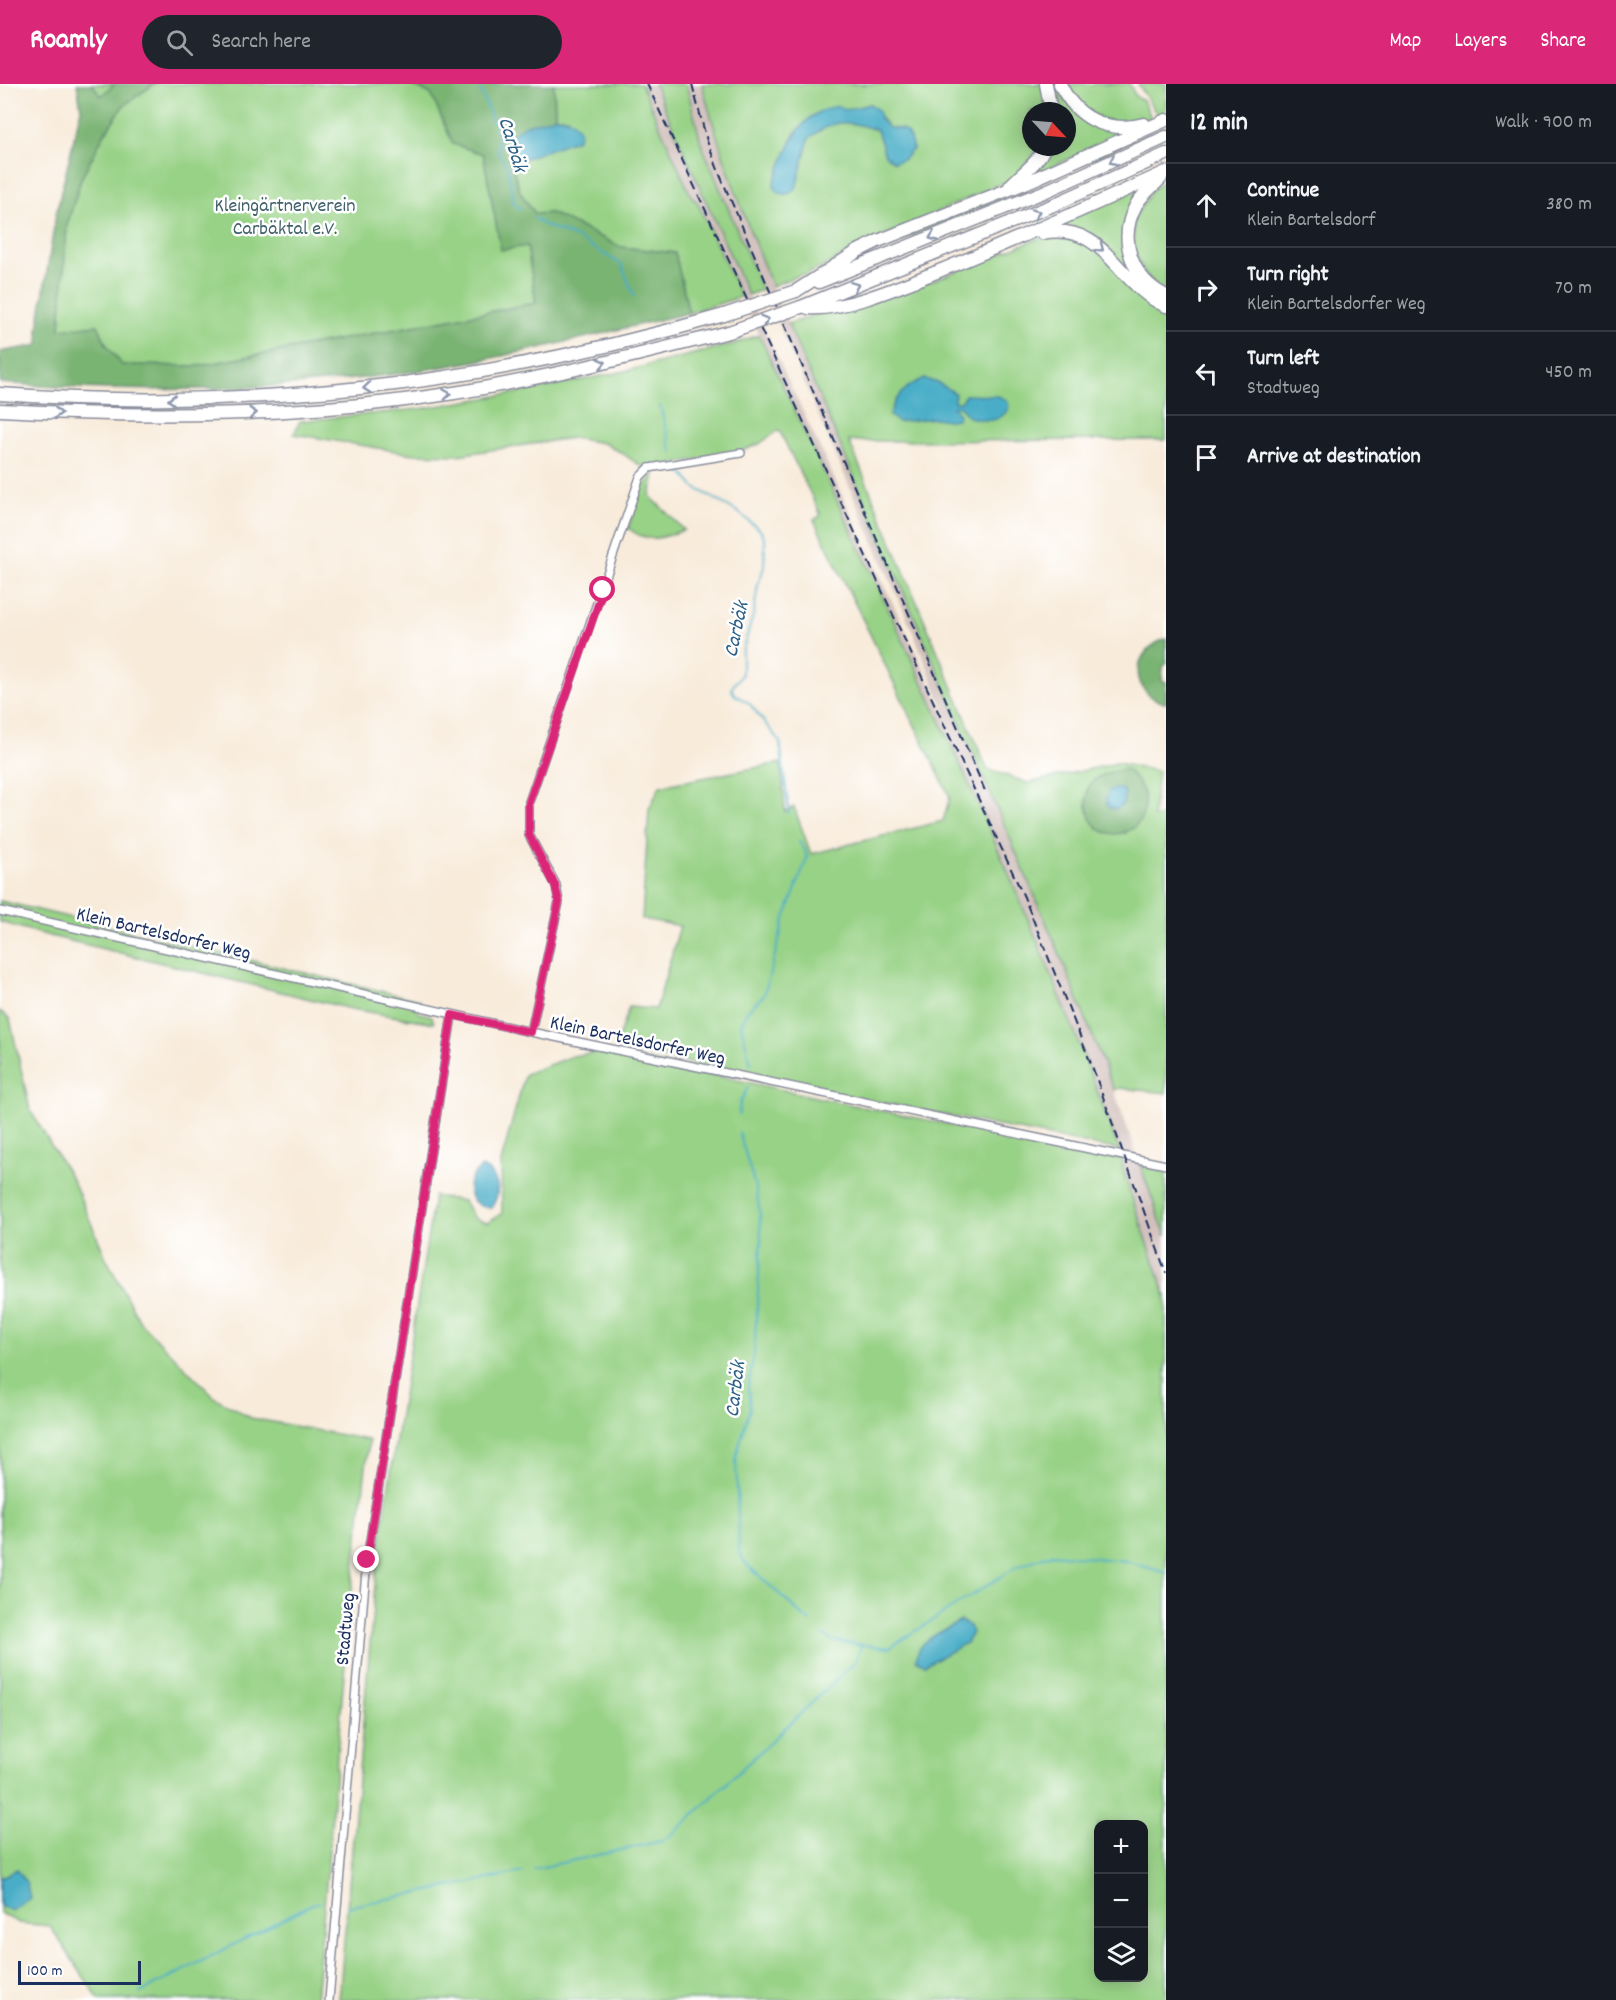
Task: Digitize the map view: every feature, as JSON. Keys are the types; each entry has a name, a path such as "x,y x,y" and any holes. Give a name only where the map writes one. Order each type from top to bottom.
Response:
{"highway":[{"path":"1046,84 1049,102"},
{"path":"1060,84 1076,108 1086,117 1100,124 1123,128 1156,120 1166,120"},
{"path":"796,291 878,241 1006,190 1166,120"},
{"path":"0,394 185,400 308,394 402,384 548,360 724,315 796,291 1036,195 1166,137"},
{"path":"0,410 183,416 312,410 405,400 512,383 729,332 801,307 1051,206 1166,154"},
{"path":"1006,190 1029,170 1040,156"},
{"path":"801,307 818,308 888,291 1026,236 1166,172"},
{"path":"1166,172 1142,196 1127,229 1127,241 1136,270 1148,285 1166,296"},
{"path":"1026,236 1063,231 1084,237 1105,251 1147,296 1166,306"}],"street":[{"path":"531,1032 559,902 555,885 529,835 529,802 640,477 650,468 741,453"},
{"name":"Klein Bartelsdorfer Weg","path":"0,910 452,1015 1166,1165"},
{"name":"Stadtweg","path":"329,2000 367,1560 452,1015"}],"shaded area":[{"path":"641,84 654,84 748,295 952,729 913,632 701,143 686,84 702,84 714,130 737,199 772,286 1102,1057 1166,1236 1166,1296 1126,1180 1119,1150 1088,1065 968,782 697,202 691,196"}],"green space":[{"path":"77,84 92,84 101,96 115,84 154,84 123,106 103,136 81,179 67,225 60,329 98,325 106,344 122,365 198,366 536,303 527,246 501,250 483,154 453,144 431,94 410,84 554,84 555,117 524,126 510,158 520,192 535,214 551,213 621,247 675,253 689,313 503,356 417,371 358,378 239,388 179,389 59,387 0,383 0,352 39,345 38,329 56,214 81,109"},
{"path":"92,84 115,84 101,96"},
{"name":"Kleingärtnerverein Carbäktal e.V.","path":"154,84 410,84 431,94 453,144 483,154 501,249 527,245 536,303 198,366 121,365 106,344 98,325 60,330 67,225 81,179 103,136 123,106"},
{"path":"554,84 641,84 691,196 697,202 741,297 689,313 675,253 621,247 551,213 535,214 520,192 510,158 522,160 568,117 555,117"},
{"path":"654,84 686,84 701,143 762,290 748,295"},
{"path":"702,84 1043,84 1046,102 1022,102 1022,156 1033,156 1014,178 886,235 804,276 802,274 772,286 717,136","holes":["870,104 889,128 902,129 885,155 877,130 842,122 827,126 809,138 796,188 777,192 774,185 775,180 795,133 819,112 845,110"]},
{"path":"1053,84 1057,84 1067,102 1056,102"},
{"path":"1064,84 1130,84 1135,96 1143,100 1150,119 1125,125 1087,114"},
{"path":"1138,84 1166,84 1166,113 1158,116"},
{"path":"1076,106 1130,132 1076,156"},
{"path":"1166,126 1069,170 863,257 856,257"},
{"path":"1046,156 1076,156 1031,176"},
{"path":"1166,179 1166,293 1150,282 1133,250 1134,218 1153,189"},
{"path":"1144,185 1124,241 1158,299 1108,249 1046,229"},
{"path":"1054,236 1086,242 1166,310 1166,440 849,441 987,769 1028,783 1117,763 1158,771 1153,817 1166,816 1166,1093 1119,1088 1114,1090 1058,950 788,324 937,279 1036,239","holes":["1088,789 1126,833 1104,832 1087,807"]},
{"path":"759,335 902,637 994,840 1080,1046 1119,1150 615,1047 629,1007 656,1009 680,926 642,919 649,809 660,786 781,763 785,812 794,807 811,854 943,821 950,797 814,520 821,515 779,430 759,444 739,452 645,469 603,443 572,438 458,455 413,454 294,434 300,421 419,409 539,389 630,370 733,344"},
{"path":"655,473 650,496 684,530 662,537 642,537 628,528 641,491"},
{"path":"1166,639 1166,664 1163,667 1162,680 1166,682 1166,703 1164,703 1153,698 1142,686 1139,669 1144,654"},
{"path":"1126,769 1143,791 1142,817 1133,828 1126,832 1112,834 1104,832 1091,819 1087,806 1087,792 1092,782 1104,774"},
{"path":"0,901 419,1000 417,1012 432,1016 434,1023 351,1009 46,935 0,922"},
{"path":"0,1011 10,1019 30,1110 74,1183 106,1258 140,1322 214,1397 251,1418 369,1440 350,1606 316,2000 99,2000 50,1926 19,1923 0,1913"},
{"path":"606,1051 843,1103 1121,1159 1126,1180 1166,1296 1166,2000 339,2000 377,1562 434,1196 464,1201 474,1218 487,1223 502,1213 501,1162 525,1074 572,1056"},
{"path":"1140,1165 1166,1171 1166,1236"}],"water":[{"path":"870,104 879,111 880,119 889,128 904,130 908,135 913,149 904,159 894,162 885,155 877,130 857,124 834,124 809,138 796,188 788,194 777,192 774,185 775,180 787,151 797,133 810,118 821,111 838,106 845,110"},
{"path":"555,117 567,118 576,124 580,132 578,139 521,160 510,158 508,137 524,126"},
{"path":"925,379 938,383 955,393 954,402 961,402 965,395 998,396 1007,400 1009,407 1001,417 991,420 968,417 960,406 953,407 959,415 957,419 935,418 898,422 890,416 894,403 902,392"},
{"path":"1115,789 1125,792 1123,804 1117,809 1109,808 1106,801 1109,791"},
{"path":"482,1167 488,1170 497,1185 497,1196 491,1208 476,1203 469,1192 471,1179"},
{"path":"961,1621 970,1626 972,1633 966,1643 925,1665 916,1660 921,1646 926,1641"},
{"path":"17,1869 26,1882 30,1898 12,1911 0,1906 0,1878"}],"waterway":[{"name":"Carbäk","path":"478,84 498,135 498,152 508,168 514,204 522,209"},
{"name":"Carbäk","path":"534,218 544,225 579,239 621,264 634,296"},
{"name":"Carbäk","path":"660,406 672,452"},
{"name":"Carbäk","path":"680,470 694,487 738,512 760,530 765,539 764,567 742,653 742,674 731,689 735,695 749,703 780,742 789,813"},
{"name":"Carbäk","path":"751,1065 741,1025 747,1011 764,995 785,918 807,858 799,842"},
{"name":"Carbäk","path":"739,1114 740,1103 748,1087"},
{"name":"Carbäk","path":"739,1132 756,1190 761,1241 754,1354 748,1386 750,1408 736,1457 739,1551 744,1562 810,1622"},
{"name":"Carbäk","path":"824,1635 833,1641 889,1648 1016,1567 1052,1554 1126,1561 1166,1573"},
{"path":"534,1869 662,1841 675,1832 855,1662 862,1644"},
{"path":"347,1907 523,1872"},
{"path":"140,1993 314,1903 320,1903"}],"railway":[{"path":"647,84 1024,897 1092,1066 1166,1273"},
{"path":"692,84 707,141 720,175 986,793"}],"route":[{"path":"367,1560 452,1015 531,1032 559,902 555,885 529,835 529,802 603,590"}]}
